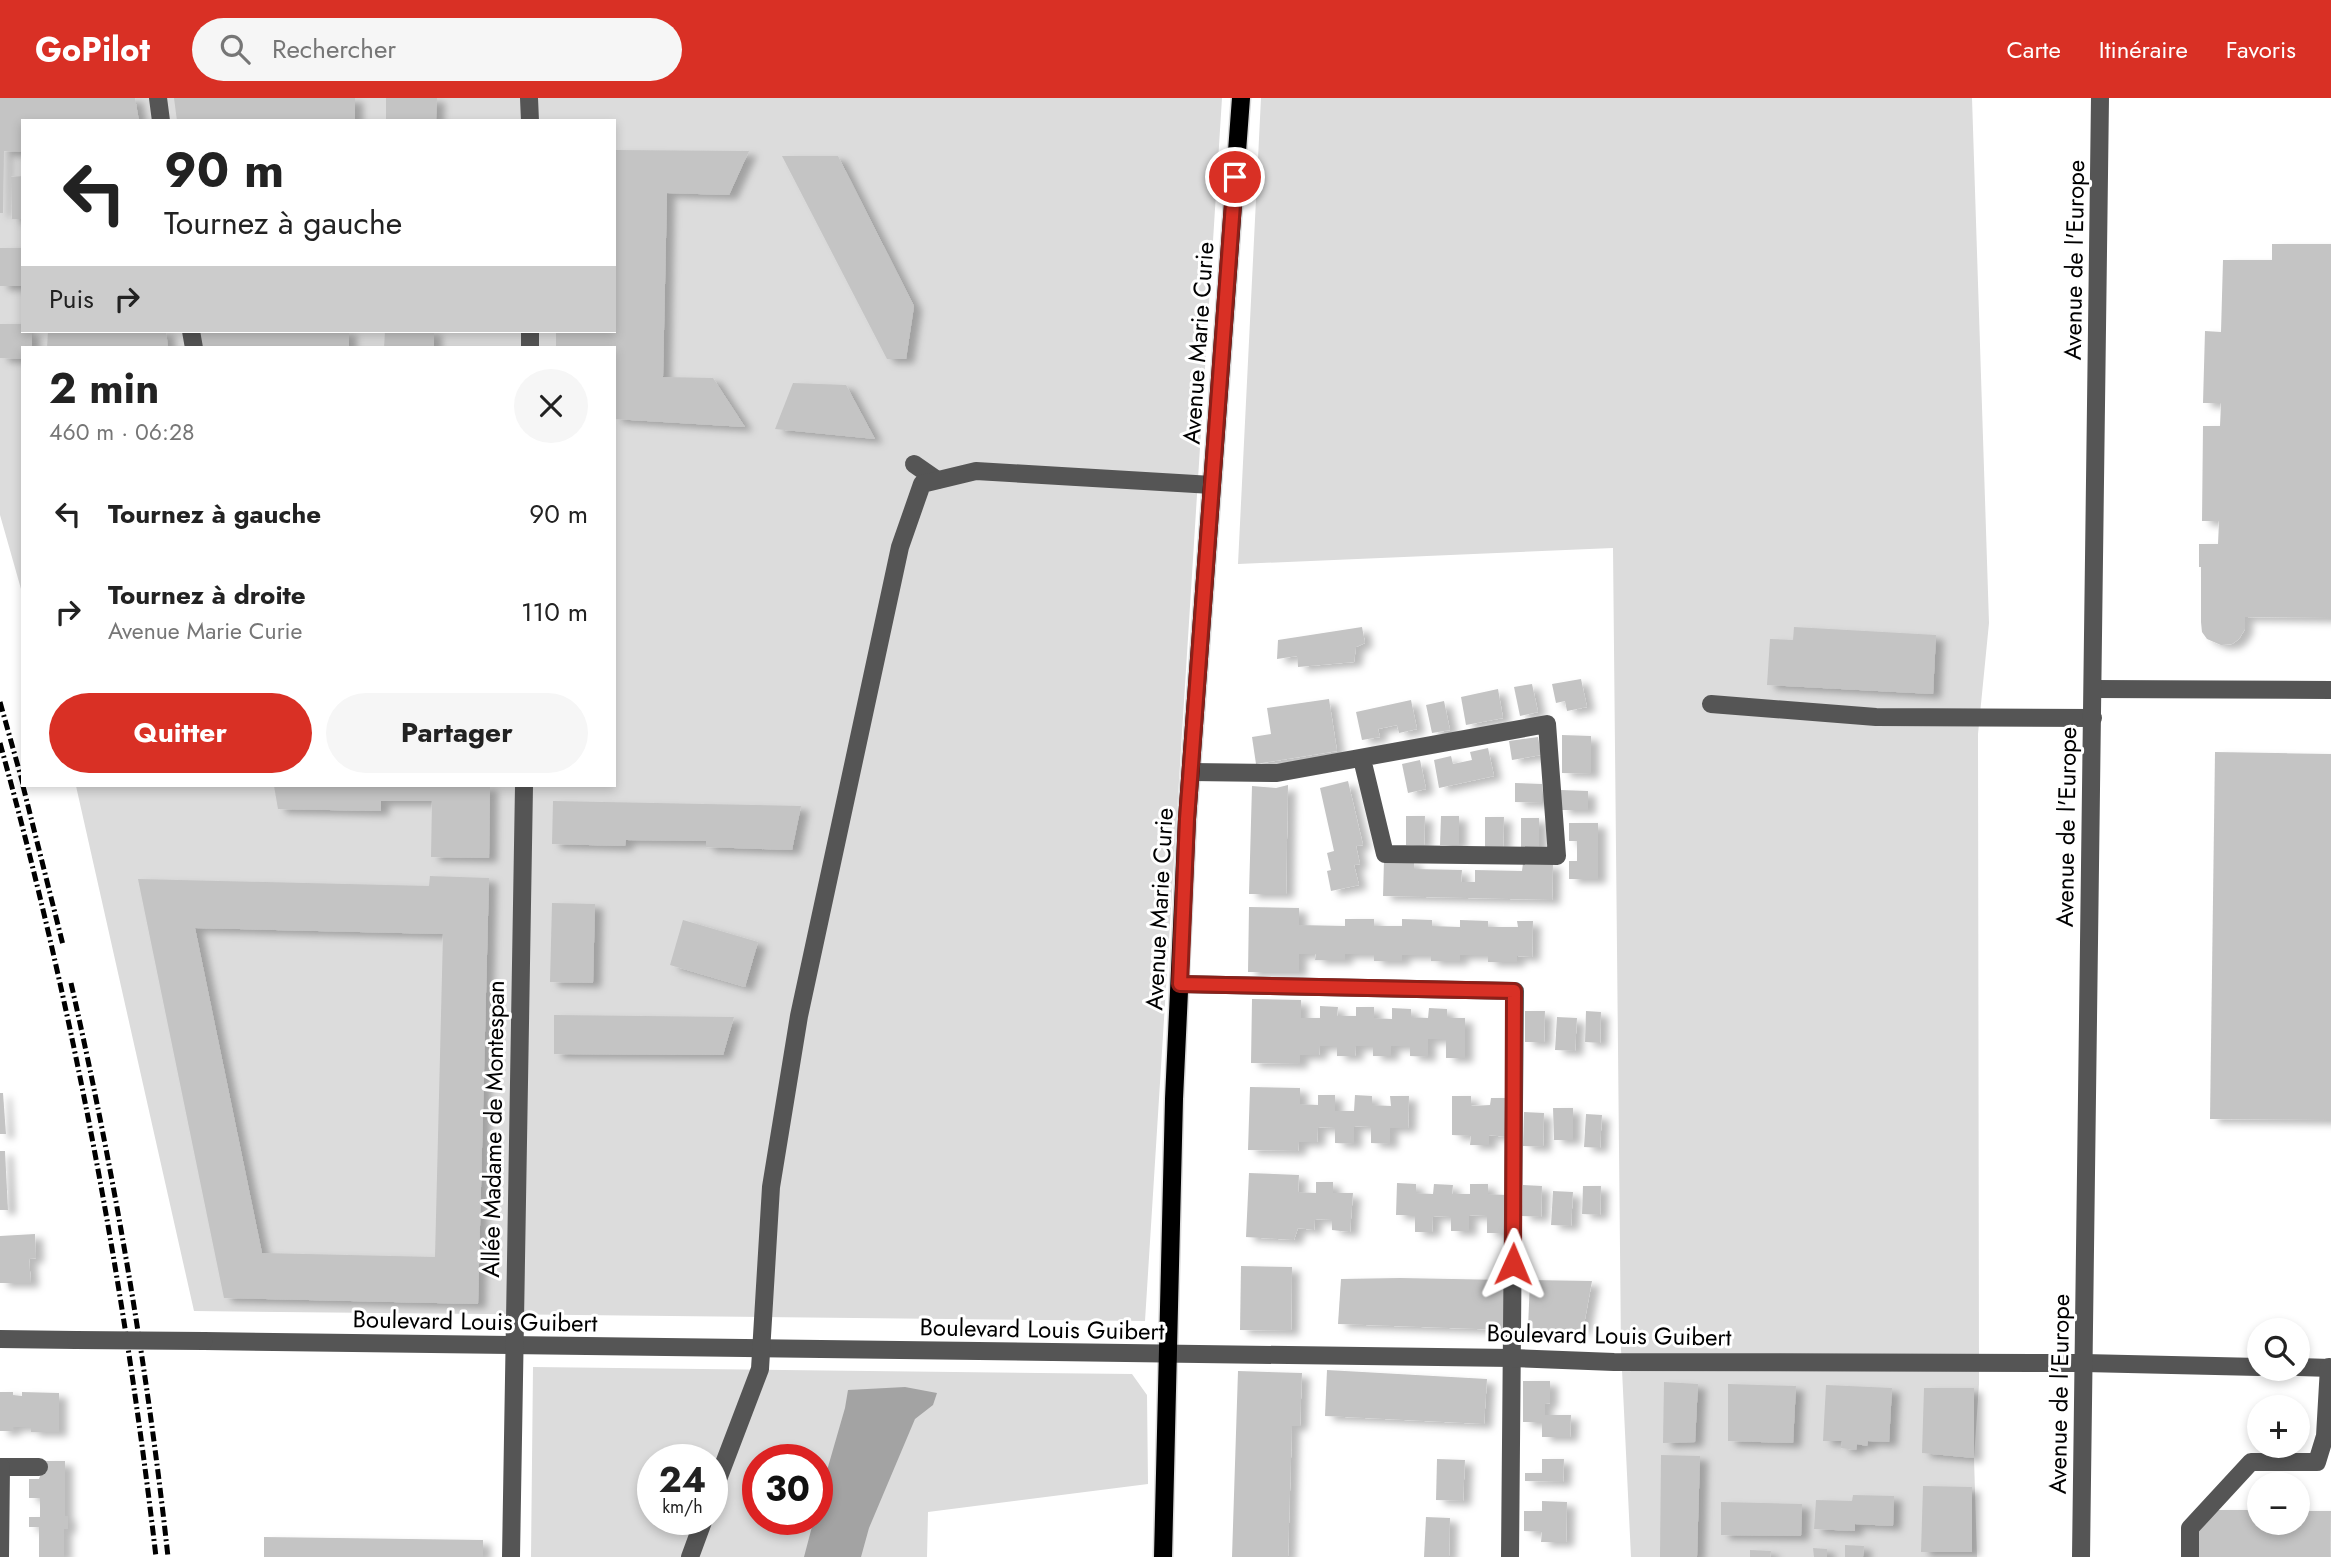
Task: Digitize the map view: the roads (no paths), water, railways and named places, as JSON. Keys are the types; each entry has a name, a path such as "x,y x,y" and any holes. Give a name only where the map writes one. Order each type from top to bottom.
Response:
{"main road":[{"name":"Avenue Marie Curie","path":"1163,1557 1166,1355 1191,772 1241,98"}],"street":[{"path":"158,98 161,119"},
{"path":"530,98 530,119"},
{"name":"Avenue de l'Europe","path":"2081,1557 2100,98"},
{"path":"914,464 937,480"},
{"path":"728,1454 760,1369 771,1186 799,1016 900,547 922,484 976,471 1212,485"},
{"path":"2093,689 2331,690"},
{"path":"1712,704 1876,717 2093,718"},
{"path":"1191,772 1277,773 1546,724 1557,856 1385,854 1362,759"},
{"name":"Allée Madame de Montespan","path":"511,1557 524,787"},
{"path":"1180,984 1514,991 1510,1557"},
{"name":"Boulevard Louis Guibert","path":"0,1339 1511,1358 1614,1362 2084,1363 2247,1367"},
{"path":"2190,1557 2190,1528 2251,1462 2318,1462 2325,1436 2330,1367 2310,1367"},
{"path":"0,1557 1,1467 39,1467"},
{"path":"690,1557 698,1535"}],"railway":[{"path":"0,702 21,777"},
{"path":"0,743 51,944 94,1147 129,1351 156,1557"},
{"path":"23,787 63,945"},
{"path":"71,983 128,1268 168,1557"}]}
